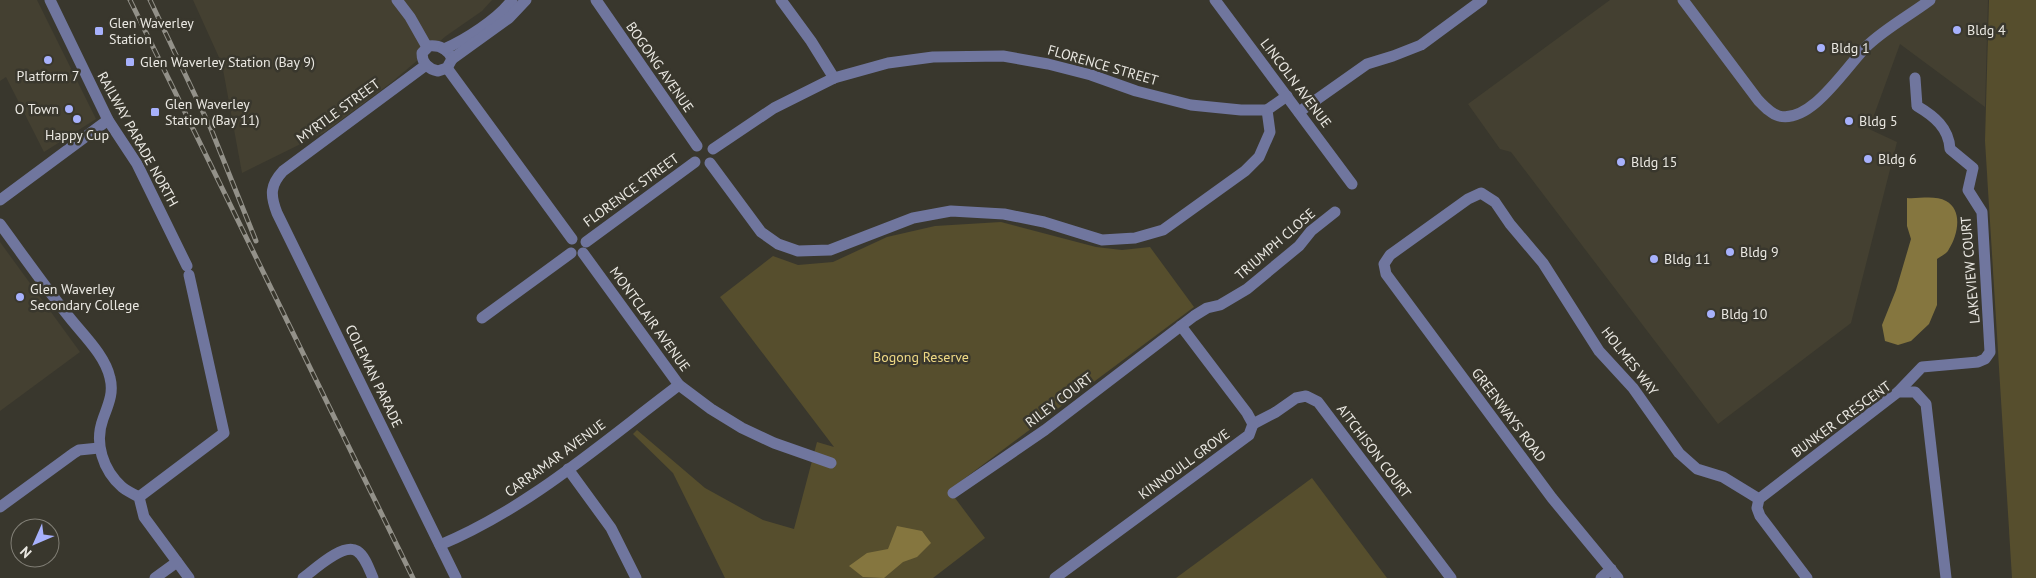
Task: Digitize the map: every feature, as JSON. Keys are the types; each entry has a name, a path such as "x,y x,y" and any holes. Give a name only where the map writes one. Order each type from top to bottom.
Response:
{"street":[{"name":"RAILWAY PARADE NORTH","path":"50,0 108,120 137,164 188,270 224,433 138,498"},
{"path":"398,0 427,47"},
{"path":"512,0 500,12 461,40 444,49 436,46 427,47 422,53 426,65 438,71 449,64 508,18 526,0"},
{"path":"781,0 811,41 834,78"},
{"name":"LINCOLN AVENUE","path":"1216,0 1352,184"},
{"path":"1299,112 1367,64 1421,45 1482,0"},
{"path":"1683,0 1766,109 1779,116 1793,116 1807,111 1869,44 1930,0"},
{"name":"BOGONG AVENUE","path":"595,2 697,146"},
{"path":"444,49 449,64 572,239 569,244 580,250"},
{"name":"FLORENCE STREET","path":"713,149 774,108 834,78 888,63 934,57 1003,56 1048,64 1091,75 1136,91 1191,105 1241,110 1267,110"},
{"name":"MYRTLE STREET","path":"272,186 283,171 426,65"},
{"name":"LAKEVIEW COURT","path":"1898,392 1922,367 1978,362 1985,359 1990,352 1982,212 1968,190 1973,168 1950,149 1950,138 1933,115 1917,106 1915,78"},
{"path":"710,163 760,232 778,244 798,251 830,250 913,218 951,211 1004,214 1044,222 1102,240 1135,238 1164,230 1245,171 1259,157 1270,132 1267,110 1287,96"},
{"path":"0,200 108,120"},
{"path":"704,144 713,149 714,157 710,163 701,165 695,162 692,155 697,146 704,144"},
{"name":"FLORENCE STREET","path":"482,318 580,250 695,162"},
{"name":"COLEMAN PARADE","path":"272,186 273,202 277,213 456,578"},
{"name":"GREENWAYS ROAD","path":"1481,193 1468,199 1390,255 1384,264 1386,274 1546,490 1615,573"},
{"name":"HOLMES WAY","path":"1481,193 1495,202 1510,224 1543,263 1599,351 1633,388 1679,453 1697,468 1723,477 1759,500"},
{"name":"TRIUMPH CLOSE","path":"1181,326 1207,308 1220,305 1247,289 1299,246 1311,230 1336,212"},
{"path":"0,224 91,344 107,369 112,388 110,401 99,434 100,448 105,464 122,488 138,498 144,517 189,578"},
{"name":"MONTCLAIR AVENUE","path":"580,250 679,385 711,410 742,428 774,443 831,463"},
{"path":"1181,326 1247,413 1253,424"},
{"name":"RILEY COURT","path":"953,494 1045,430 1181,326"},
{"name":"CARRAMAR AVENUE","path":"440,545 512,508 568,469 679,385"},
{"name":"BUNKER CRESCENT","path":"1759,500 1898,392 1914,392 1926,404 1946,578"},
{"name":"AITCHISON COURT","path":"1253,424 1276,412 1296,398 1306,396 1318,402 1451,578"},
{"name":"KINNOULL GROVE","path":"1055,578 1249,435 1253,424"},
{"path":"0,507 79,450 100,448"},
{"path":"568,469 611,528 636,578"},
{"path":"1759,500 1757,508 1760,516 1808,578"},
{"path":"303,578 340,550 349,548 356,550 363,556 373,578"},
{"path":"155,578 177,562"},
{"path":"1601,578 1615,573"}],"shaded area":[{"path":"0,0 37,0 96,119 44,152 6,77 0,81"},
{"path":"193,0 492,0 482,11 446,36 392,82 325,132 242,173 222,64"},
{"path":"1610,0 1988,0 1985,107 1900,44 1869,129 1897,142 1851,323 1718,424 1511,152 1500,149 1468,104"},
{"path":"1907,198 1932,198 1946,201 1955,210 1957,223 1955,237 1948,251 1937,259 1937,305 1929,324 1911,341 1898,345 1885,341 1882,325 1896,290 1911,239 1907,226"},
{"name":"Glen Waverley Secondary College","path":"0,242 80,352 0,411"},
{"path":"897,526 922,531 931,543 917,557 903,562 884,578 863,577 849,566 867,553 888,549"}],"green space":[{"path":"1989,0 2036,0 2036,578 2012,578 1985,141"},
{"name":"Bogong Reserve","path":"1001,222 1096,247 1122,250 1150,247 1194,307 949,490 985,538 933,578 725,578 673,473 633,434 637,430 705,488 763,520 794,529 817,442 834,447 720,297 773,256 798,265 833,262 887,237 935,226"},
{"path":"1312,478 1387,578 1176,578"}],"railway":[{"path":"130,0 413,578"},
{"path":"150,0 211,129 256,241"}],"place":[{"name":"Bldg 4","path":"1957,30"},
{"name":"Glen Waverley Station","path":"99,31"},
{"name":"Bldg 1","path":"1821,48"},
{"name":"Platform 7","path":"48,60"},
{"name":"Glen Waverley Station (Bay 9)","path":"130,62"},
{"name":"O Town","path":"69,109"},
{"name":"Glen Waverley Station (Bay 11)","path":"155,112"},
{"name":"Happy Cup","path":"77,119"},
{"name":"Bldg 5","path":"1849,121"},
{"name":"Bldg 6","path":"1868,159"},
{"name":"Bldg 15","path":"1621,162"},
{"name":"Bldg 9","path":"1730,252"},
{"name":"Bldg 11","path":"1654,259"},
{"name":"Glen Waverley Secondary College","path":"20,297"},
{"name":"Bldg 10","path":"1711,314"}]}
